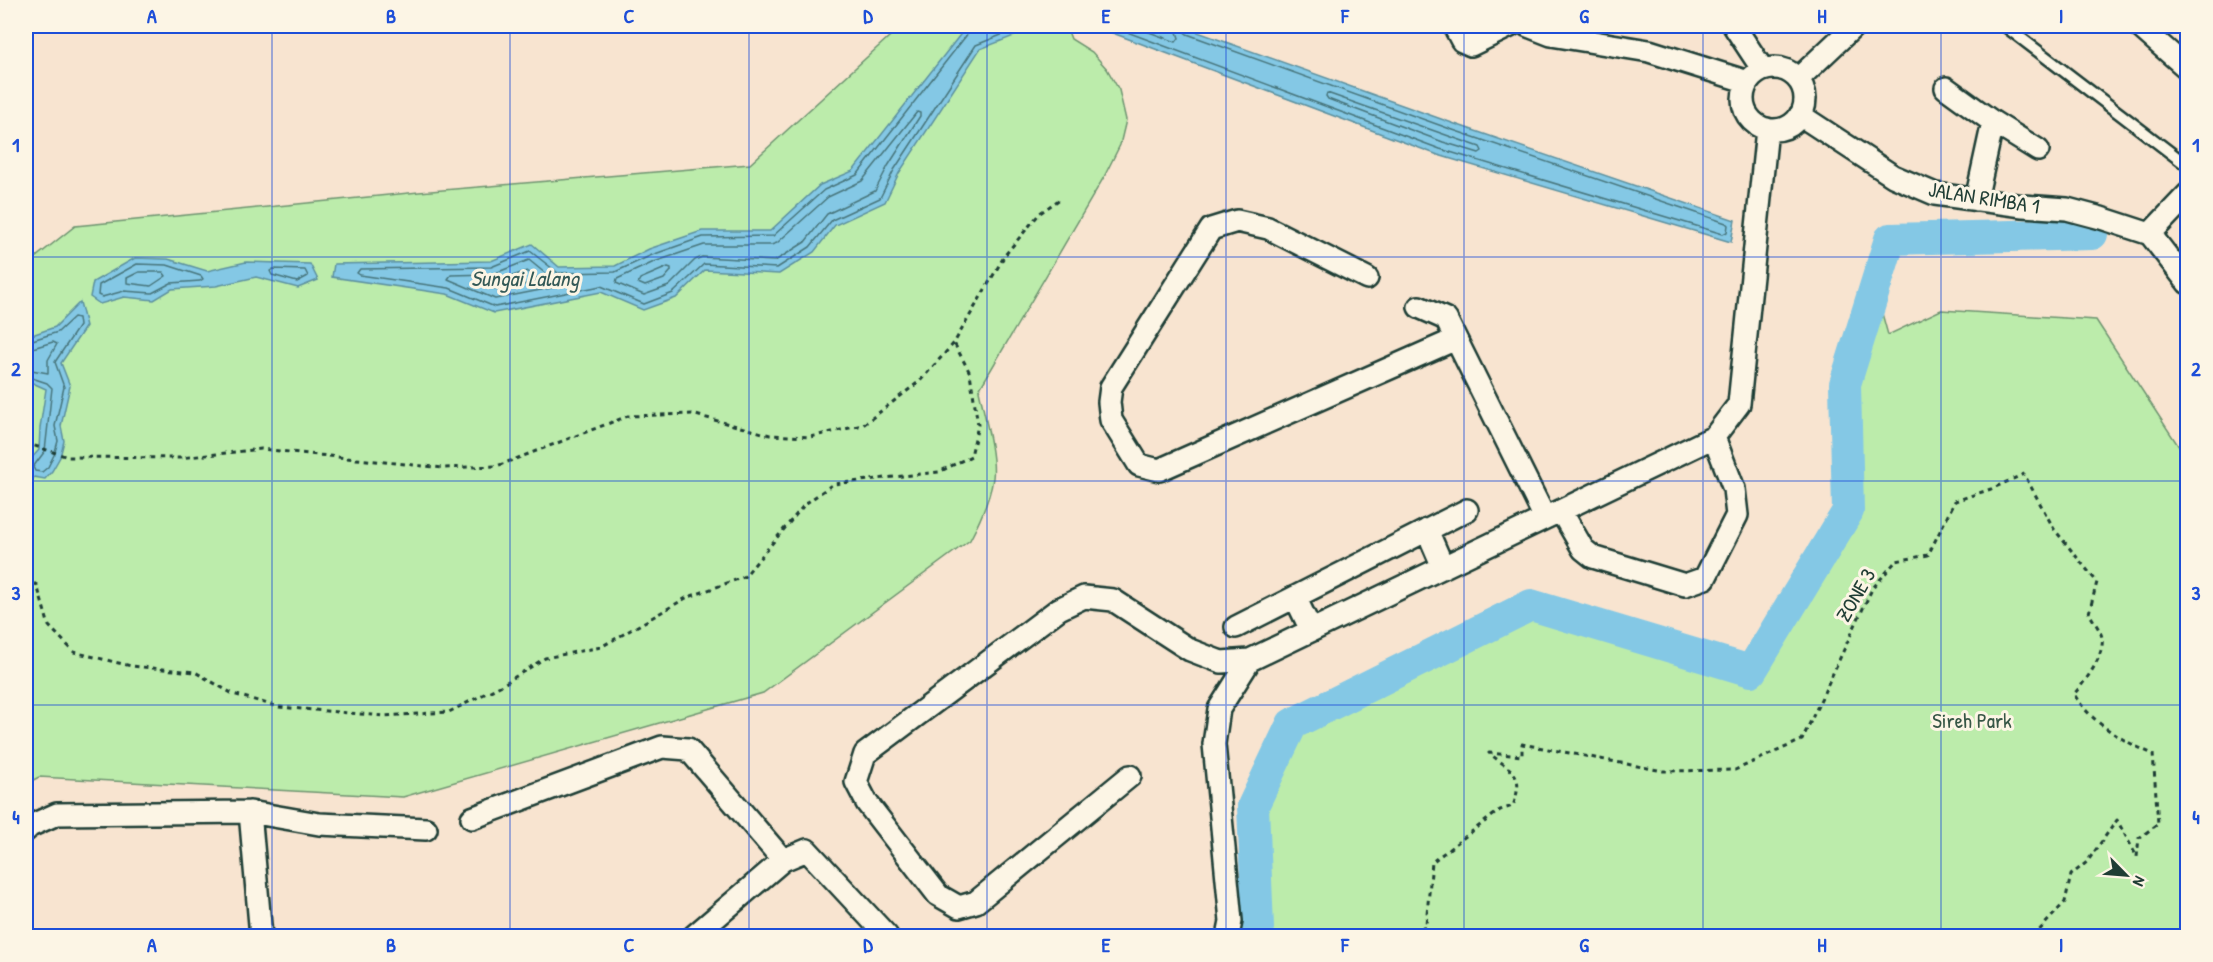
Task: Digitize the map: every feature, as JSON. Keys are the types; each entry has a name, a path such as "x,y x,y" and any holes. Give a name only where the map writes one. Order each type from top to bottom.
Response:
{"street":[{"path":"1454,26 1462,41 1471,45 1510,26"},
{"path":"1528,26 1551,35 1649,51 1755,76 1782,69 1791,72 1803,87 1805,96 1800,115 1786,127 1767,129 1750,118 1746,110 1744,91 1755,76"},
{"path":"1734,26 1755,76"},
{"path":"1798,79 1854,26"},
{"path":"2139,26 2187,69"},
{"path":"1946,88 1993,122 2038,150"},
{"name":"JALAN RIMBA 1","path":"1800,115 1893,176 1935,194 2023,206 2067,209 2150,234"},
{"path":"1976,200 1993,122"},
{"path":"1130,776 976,902 959,907 938,895 867,803 856,782 865,754 1059,609 1084,597 1113,600 1190,650 1221,662 1250,660 1714,437 1739,404 1767,129"},
{"path":"2187,194 2150,234 2187,283"},
{"path":"1367,278 1268,228 1237,221 1211,229 1112,387 1109,402 1111,420 1139,465 1159,470 1456,339"},
{"path":"1419,307 1446,320 1553,514 1583,549 1593,557 1685,585 1705,578 1737,514 1734,489 1714,437"},
{"path":"1236,627 1467,510"},
{"path":"1427,530 1443,567"},
{"path":"1294,597 1311,630"},
{"path":"1228,936 1231,921 1214,744 1219,708 1250,660"},
{"path":"472,818 662,747 688,749 783,860"},
{"path":"26,830 57,814 250,812 319,824 426,829"},
{"path":"250,812 261,936"},
{"path":"694,936 783,860 807,850 887,936"}],"lane":[{"path":"2005,26 2187,165"}],"path":[{"path":"26,443 69,456 180,458 261,448 443,468 497,466 628,416 692,414 770,435 810,437 863,425 920,381 954,343 1005,255 1040,213 1060,199"},
{"path":"26,579 37,585 49,627 74,652 131,666 195,672 233,694 279,707 384,716 449,712 502,685 545,658 601,646 686,598 744,577 804,504 833,484 939,472 971,456 978,425 970,373 954,343"},
{"name":"ZONE 3","path":"1415,936 1426,924 1432,862 1500,810 1513,806 1519,787 1517,776 1488,753 1522,756 1522,744 1663,771 1735,770 1802,740 1872,589 1896,561 1928,555 1955,501 1991,489 2024,474 2054,529 2097,582 2089,613 2102,637 2100,649 2091,674 2074,694 2080,705 2116,735 2153,754 2158,824 2139,838 2137,857 2117,820 2087,862 2072,874 2065,902 2034,936"}],"green space":[{"path":"901,26 1066,26 1071,39 1092,52 1107,69 1119,90 1126,120 1120,145 1104,177 979,390 991,446 993,478 987,502 970,540 763,693 403,797 39,777 26,784 26,265 75,226 419,192 750,164"},
{"name":"Sireh Park","path":"1875,288 1888,335 1941,310 2096,320 2187,459 2187,936 1249,936 1258,928 1253,806 1292,724 1531,605 1752,671 1848,511 1845,384"}],"water":[{"name":"Sungai Lalang","path":"967,26 1040,26 980,49 899,173 885,202 835,225 814,252 779,274 705,270 676,298 643,310 601,292 494,313 447,294 332,277 334,264 491,261 532,244 559,267 615,266 649,249 702,231 770,231 820,185 853,171"},
{"path":"1094,26 1181,26 1455,124 1735,220 1731,242 1438,155"},
{"path":"135,258 168,259 207,271 246,262 310,264 318,280 298,288 256,277 216,286 172,289 154,300 124,297 100,304 90,297 93,282"},
{"path":"80,302 86,326 61,363 70,386 61,426 64,441 60,457 45,479 34,477 26,495 26,464 39,450 46,389 26,380 26,337 55,327"}],"waterway":[{"path":"1249,936 1258,928 1253,806 1292,724 1531,605 1751,671 1848,511 1845,384 1890,239 2092,234"}]}
